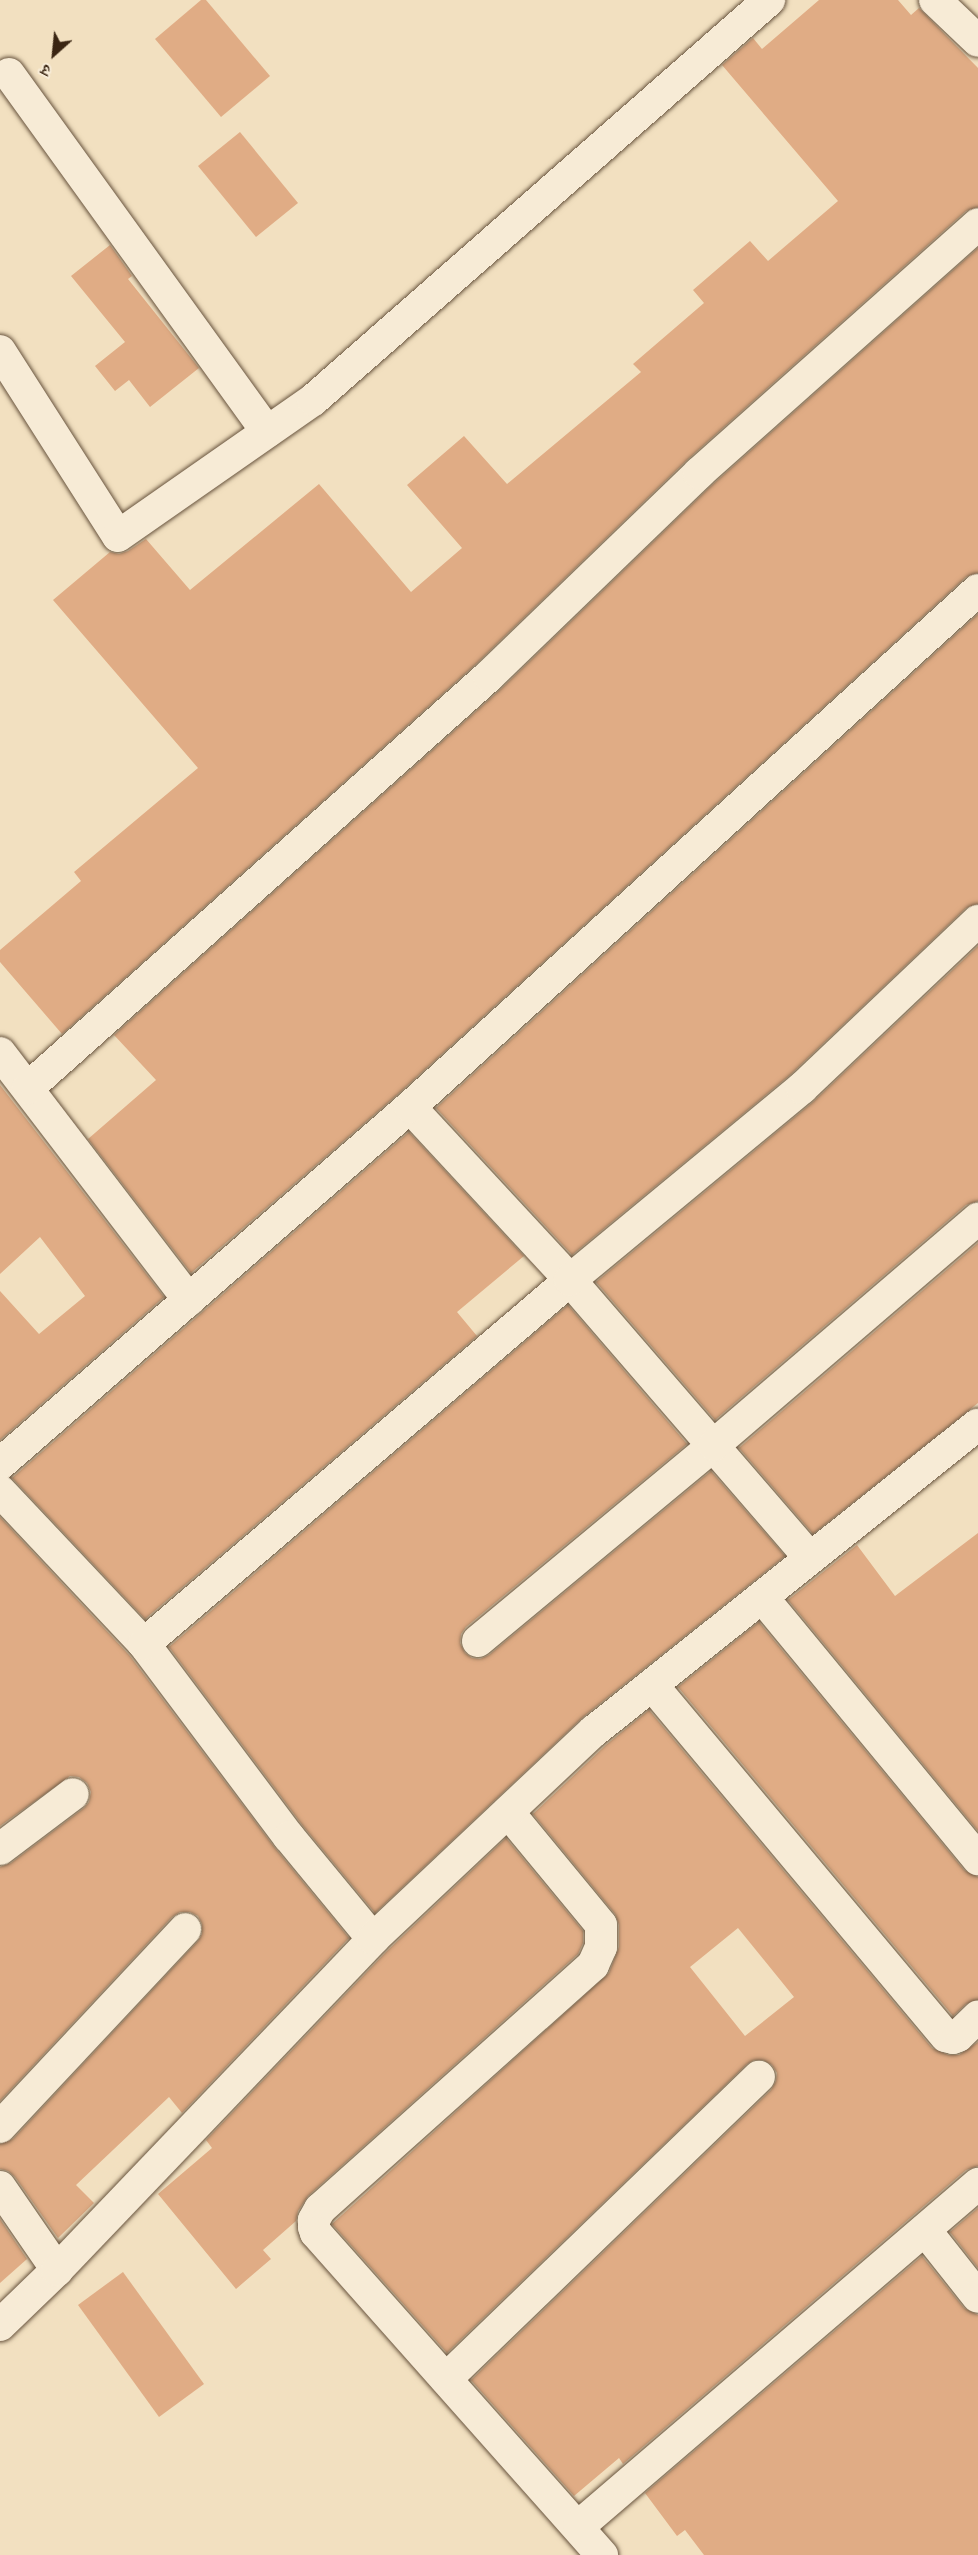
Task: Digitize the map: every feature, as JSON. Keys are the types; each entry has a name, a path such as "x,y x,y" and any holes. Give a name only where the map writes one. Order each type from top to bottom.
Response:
{"street":[{"path":"0,351 118,536 313,399 769,0"},
{"path":"935,0 978,41"},
{"path":"9,74 267,432"},
{"path":"28,1088 480,684 699,473 978,224"},
{"path":"0,1464 410,1107 978,590"},
{"path":"144,1644 570,1280 802,1089 978,921"},
{"path":"0,1053 189,1300"},
{"path":"410,1107 570,1280 810,1558"},
{"path":"478,1641 714,1445 978,1219"},
{"path":"0,2325 57,2270 373,1939 594,1731 810,1558 975,1434"},
{"path":"0,1491 144,1644 289,1837 373,1939"},
{"path":"762,1597 978,1859"},
{"path":"652,1685 946,2036 958,2036 978,2017"},
{"path":"2,1844 73,1794"},
{"path":"508,1812 601,1925 601,1947 593,1965 320,2209 314,2220 316,2233 579,2526 602,2555"},
{"path":"0,2127 185,1929"},
{"path":"446,2379 759,2077"},
{"path":"579,2526 978,2184"},
{"path":"0,2187 57,2270"},
{"path":"925,2230 978,2297"}],"building":[{"path":"201,0 206,0 270,76 221,117 155,39"},
{"path":"819,0 898,0 911,15 919,8 978,68 978,207 966,211 687,460 477,663 62,1034 0,962 0,950 81,881 74,872 198,768 53,600 110,552 119,554 128,551 146,539 190,590 319,484 411,592 462,548 407,485 464,436 507,484 641,372 633,364 704,303 693,290 750,241 768,261 838,201 722,65 753,38 762,49"},
{"path":"240,132 298,203 256,237 198,166"},
{"path":"110,245 132,276 128,279 199,368 150,407 129,380 115,391 95,366 125,342 71,276"},
{"path":"978,248 978,573 966,577 398,1094 191,1273 88,1139 156,1080 114,1035 501,689 711,486"},
{"path":"978,614 978,904 966,908 790,1075 572,1255 436,1108"},
{"path":"978,946 978,1201 966,1205 715,1420 596,1282 813,1102"},
{"path":"0,1085 164,1297 0,1440 0,1291 39,1334 85,1296 40,1237 0,1274"},
{"path":"409,1132 524,1256 457,1312 477,1336 145,1619 12,1478"},
{"path":"978,1243 978,1403 813,1534 739,1448"},
{"path":"568,1305 687,1444 466,1627 461,1634 460,1643 465,1653 472,1658 480,1659 489,1655 711,1471 785,1556 583,1717 375,1913 303,1826 169,1647"},
{"path":"0,1517 130,1656 275,1848 349,1938 182,2113 169,2097 76,2185 94,2203 58,2238 15,2177 8,2171 0,2169 0,2144 13,2139 198,1941 202,1934 202,1924 198,1916 190,1912 180,1912 172,1917 0,2101 0,1867 11,1863 84,1808 89,1802 91,1792 87,1783 79,1777 70,1776 0,1826"},
{"path":"978,1533 978,1831 788,1600 857,1545 895,1596"},
{"path":"759,1622 964,1870 978,1877 978,2000 966,2004 953,2016 678,1687"},
{"path":"649,1710 932,2048 948,2055 959,2055 978,2042 978,2166 966,2170 623,2464 619,2458 574,2496 471,2380 771,2090 777,2073 772,2065 763,2060 754,2060 747,2064 447,2353 332,2224 609,1973 619,1947 619,1925 615,1914 533,1814 606,1745","holes":["738,1928 794,1997 745,2036 690,1967"]},
{"path":"506,1838 583,1931 583,1943 578,1954 308,2196 298,2211 296,2221 263,2250 271,2259 236,2289 158,2194 212,2148 206,2140 386,1952"},
{"path":"978,2208 978,2268 950,2232"},
{"path":"0,2219 27,2259 0,2283"},
{"path":"922,2256 964,2308 978,2315 978,2555 704,2555 685,2530 677,2536 645,2493"},
{"path":"123,2272 204,2384 159,2417 78,2305"}]}
